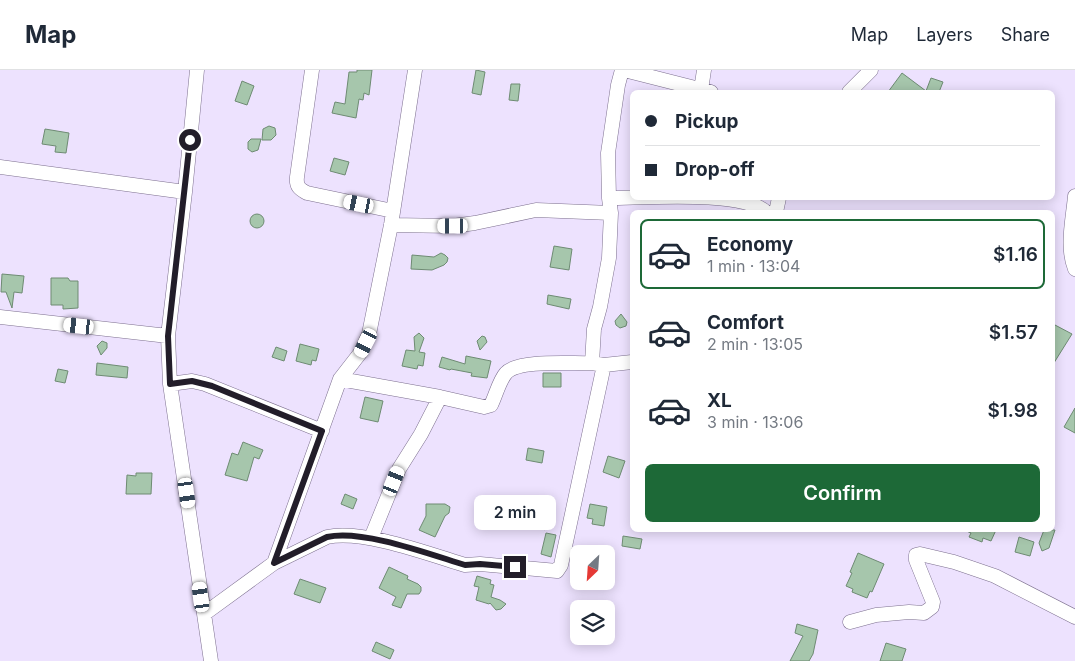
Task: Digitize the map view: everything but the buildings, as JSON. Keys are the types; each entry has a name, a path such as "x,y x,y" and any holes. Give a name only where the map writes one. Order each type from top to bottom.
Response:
{"street":[{"path":"196,70 185,192 168,336 170,384 210,661"},
{"path":"312,70 296,183 298,187 307,193 393,211"},
{"path":"274,563 340,379 359,356 369,334 391,225 415,70"},
{"path":"204,614 274,563 327,537 334,536 371,538 465,565 480,564 559,570 582,472 598,364 594,329 600,311 609,258 611,213 608,153 618,86 623,70 702,90"},
{"path":"704,70 706,90"},
{"path":"851,90 871,70"},
{"path":"0,167 185,192"},
{"path":"1075,196 1071,238 1072,261 1075,269"},
{"path":"609,198 630,198"},
{"path":"729,200 751,203 763,210"},
{"path":"391,225 453,226 536,210 611,213"},
{"path":"0,317 168,336"},
{"path":"340,379 488,407 493,401 505,374 515,368 534,365 630,362"},
{"path":"170,384 192,381 212,386 322,431"},
{"path":"371,538 399,469 421,434 440,397"},
{"path":"850,622 876,615 924,612 929,610 933,602 916,560 916,555 920,554 954,562 995,576 1075,617"}],"route":[{"path":"190,140 168,336 170,384 192,381 212,386 322,431 274,563 327,537 334,536 371,538 465,565 480,564 515,567"}]}
